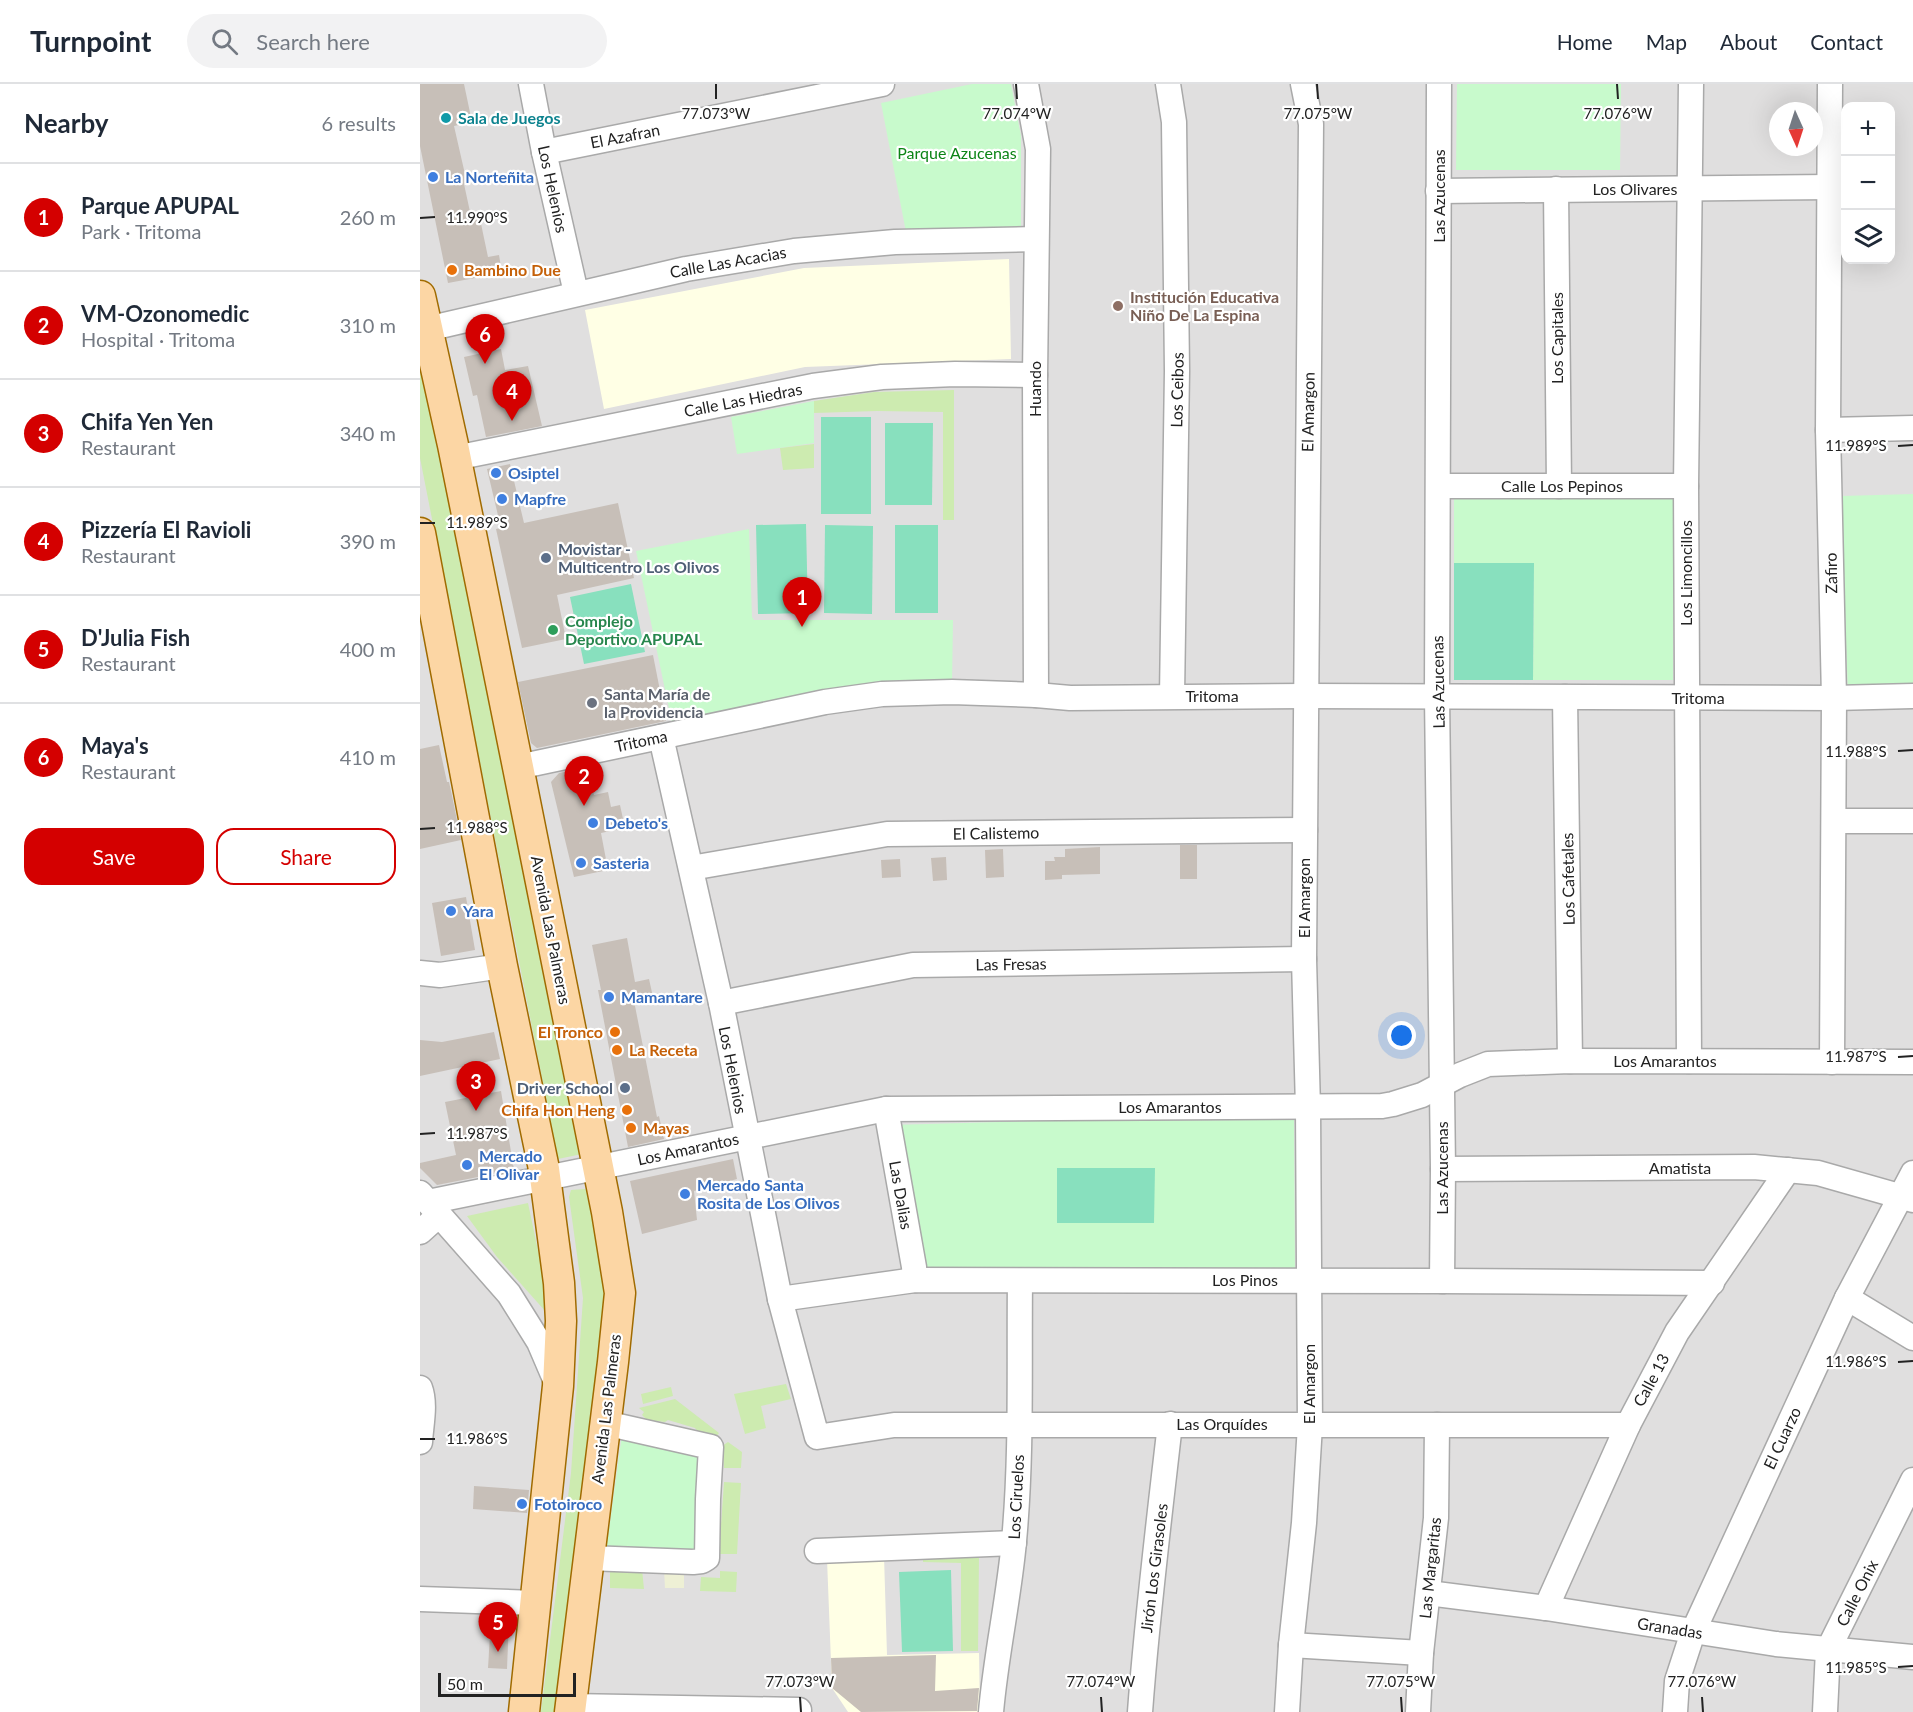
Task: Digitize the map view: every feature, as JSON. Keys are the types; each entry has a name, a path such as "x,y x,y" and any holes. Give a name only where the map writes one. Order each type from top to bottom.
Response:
{"main road":[{"name":"Avenida Las Palmeras","path":"420,296 519,767 617,1265 620,1293 570,1709"},
{"path":"420,533 427,608 546,1178 559,1283 561,1321 558,1386 524,1712"}],"street":[{"name":"Los Helenios","path":"531,84 576,293"},
{"name":"El Azafran","path":"544,152 882,84"},
{"name":"Huando","path":"1026,84 1038,149 1035,375 1036,695"},
{"name":"Los Ceibos","path":"1168,84 1174,122 1177,371 1172,696"},
{"name":"El Amargon","path":"1287,1712 1310,1425 1308,1108 1304,959 1311,124 1303,84"},
{"name":"Las Azucenas","path":"1440,84 1437,696 1443,1169 1442,1281"},
{"name":"Los Limoncillos","path":"1689,1061 1686,486 1691,84"},
{"name":"Zafiro","path":"1830,84 1828,430 1834,698 1832,1062"},
{"name":"Los Olivares","path":"1438,191 1831,187"},
{"name":"Los Capitales","path":"1556,189 1558,486"},
{"name":"Calle Las Acacias","path":"427,328 686,269 794,251 895,242 1036,239"},
{"name":"Calle Las Hiedras","path":"455,458 813,386 882,377 1035,375"},
{"path":"1828,430 1913,428"},
{"name":"Calle Los Pepinos","path":"1439,486 1686,486"},
{"name":"Tritoma","path":"519,767 825,702 882,694 952,692 1070,698 1437,696 1834,698 1913,696"},
{"name":"Los Cafetales","path":"1564,697 1570,1061"},
{"name":"Los Helenios","path":"662,737 721,1003 780,1299 817,1437"},
{"path":"1834,822 1913,821"},
{"name":"El Calistemo","path":"691,868 888,834 1305,830"},
{"name":"Las Fresas","path":"721,1003 913,965 1304,959"},
{"path":"420,973 440,975 502,966"},
{"name":"Los Amarantos","path":"429,1203 886,1109 1169,1106 1308,1108 1393,1104 1422,1095 1460,1075 1488,1064 1570,1061 1913,1062"},
{"name":"Las Dalias","path":"886,1109 915,1280"},
{"name":"Amatista","path":"1443,1169 1754,1167 1818,1173 1907,1197"},
{"name":"Calle 13","path":"1546,1608 1628,1425 1677,1332 1788,1170"},
{"name":"El Cuarzo","path":"1675,1712 1677,1681 1694,1632 1847,1298 1907,1197 1913,1173"},
{"path":"420,1232 429,1203"},
{"path":"429,1203 509,1294 539,1342 558,1386"},
{"name":"Los Pinos","path":"780,1299 915,1280 1712,1283"},
{"name":"Los Ciruelos","path":"991,1712 994,1668 1014,1543 1019,1424 1020,1281"},
{"path":"1847,1298 1913,1338"},
{"path":"420,1442 421,1395"},
{"path":"588,1558 693,1562 707,1558 711,1447 605,1423"},
{"name":"Jirón Los Girasoles","path":"1140,1712 1147,1619 1158,1543 1170,1424"},
{"name":"Las Orquídes","path":"817,1437 894,1425 1628,1425"},
{"name":"Las Margaritas","path":"1418,1712 1421,1653 1436,1518 1437,1425"},
{"name":"Calle Onix","path":"1825,1712 1828,1650 1913,1480"},
{"path":"817,1551 1014,1543"},
{"name":"Granadas","path":"1428,1593 1828,1650 1913,1657"},
{"path":"420,1599 535,1603"},
{"path":"1291,1645 1421,1653"},
{"path":"570,1709 799,1710"}],"shaded area":[{"path":"420,84 1913,84 1913,1712 420,1712"},
{"path":"1009,259 1011,359 805,367 604,409 585,310 804,268"},
{"path":"884,1556 887,1655 979,1653 980,1712 848,1712 832,1688 827,1559"},
{"path":"664,1569 684,1573 684,1588 665,1588"}],"green space":[{"name":"Parque Azucenas","path":"972,84 1011,84 1021,136 1021,233 906,232 881,103"},
{"path":"1457,84 1621,84 1620,170 1456,170"},
{"path":"420,359 582,1154 558,1159 420,458"},
{"path":"954,390 954,520 943,520 943,412 814,413 814,401 874,392"},
{"path":"814,401 814,443 737,454 731,417"},
{"path":"821,417 871,417 871,514 821,514"},
{"path":"885,423 933,423 932,505 885,505"},
{"path":"814,444 814,468 783,470 780,448"},
{"path":"1913,494 1913,693 1848,695 1841,496"},
{"path":"1454,498 1673,498 1673,680 1533,680 1534,563 1454,563"},
{"path":"806,524 808,613 758,614 756,525"},
{"path":"825,525 873,526 872,614 824,613"},
{"path":"895,525 938,525 938,613 895,613"},
{"path":"749,529 752,617 754,620 953,620 952,684 876,682 816,691 672,723 636,551"},
{"path":"1454,563 1534,563 1533,680 1454,680"},
{"path":"631,584 645,652 584,664 570,597"},
{"path":"1294,1120 1295,1276 919,1275 891,1125 1038,1121"},
{"path":"1057,1168 1155,1168 1154,1223 1057,1223"},
{"path":"585,1189 590,1195 605,1295 555,1712 541,1712 571,1473 583,1298 569,1197 571,1190"},
{"path":"528,1203 551,1312 546,1312 497,1257 467,1216"},
{"path":"786,1384 791,1399 761,1406 766,1428 745,1434 734,1394"},
{"path":"671,1387 673,1396 643,1404 641,1394"},
{"path":"675,1399 719,1433 713,1441 701,1436 695,1428 668,1420 665,1422 647,1420 642,1415 644,1412 639,1408"},
{"path":"623,1427 711,1447 707,1558 605,1559"},
{"path":"728,1442 742,1452 741,1468 724,1468 722,1446"},
{"path":"724,1482 741,1483 737,1554 719,1554"},
{"path":"923,1556 979,1556 978,1651 961,1651 961,1563 923,1562"},
{"path":"610,1567 642,1569 644,1589 610,1588"},
{"path":"951,1570 953,1651 902,1652 899,1572"},
{"path":"720,1571 737,1572 736,1592 700,1591 701,1577 720,1578"}],"building":[{"path":"420,84 464,84 472,122 454,126 467,183 464,184 472,221 480,219 488,257 499,255 502,273 448,283 420,146"},
{"path":"501,349 505,370 528,366 542,426 486,437 477,395 473,396 464,357"},
{"path":"510,464 524,523 618,503 634,578 557,595 566,639 522,648 496,529 501,528 487,469"},
{"name":"Santa María de la Providencia","path":"653,655 666,721 537,748 531,743 518,682"},
{"path":"439,745 461,840 420,849 420,749"},
{"path":"587,767 594,795 608,792 611,807 620,805 625,828 601,833 608,870 574,877 551,782 559,773"},
{"path":"1180,845 1197,845 1197,879 1180,879"},
{"path":"1100,847 1100,874 1062,875 1062,879 1045,880 1045,861 1055,861 1054,857 1065,857 1065,849"},
{"path":"1003,849 1004,877 986,878 985,850"},
{"path":"946,857 947,880 933,881 931,858"},
{"path":"900,859 901,877 882,878 881,860"},
{"path":"466,897 475,950 441,956 432,903"},
{"path":"627,938 635,982 649,979 653,997 634,1001 657,1117 659,1116 664,1139 628,1147 598,990 601,990 592,945"},
{"path":"494,1032 500,1059 420,1076 420,1040 442,1042"},
{"path":"501,1091 514,1170 437,1185 420,1168 420,1163 456,1155 445,1102"},
{"name":"Mercado Santa Rosita de Los Olivos","path":"733,1159 737,1179 694,1191 697,1220 642,1234 630,1181"},
{"path":"474,1486 529,1490 527,1513 473,1509"},
{"path":"491,1618 509,1619 507,1669 488,1668"},
{"path":"936,1655 935,1691 979,1688 977,1711 861,1712 832,1688 831,1658"}],"place":[{"name":"Sala de Juegos","path":"446,118"},
{"name":"La Norteñita","path":"433,177"},
{"name":"Bambino Due","path":"452,270"},
{"name":"Institución Educativa Niño De La Espina","path":"1118,306"},
{"name":"Maya's","path":"485,364"},
{"name":"Pizzería El Ravioli","path":"512,421"},
{"name":"Osiptel","path":"496,473"},
{"name":"Mapfre","path":"502,499"},
{"name":"Movistar - Multicentro Los Olivos","path":"546,558"},
{"name":"Parque APUPAL","path":"802,627"},
{"name":"Complejo Deportivo APUPAL","path":"553,630"},
{"name":"Santa María de la Providencia","path":"592,703"},
{"name":"VM-Ozonomedic","path":"584,806"},
{"name":"Debeto's","path":"593,823"},
{"name":"Sasteria","path":"581,863"},
{"name":"Yara","path":"451,911"},
{"name":"Mamantare","path":"609,997"},
{"name":"El Tronco","path":"615,1032"},
{"name":"La Receta","path":"617,1050"},
{"name":"Driver School","path":"625,1088"},
{"name":"Chifa Hon Heng","path":"627,1110"},
{"name":"Chifa Yen Yen","path":"476,1111"},
{"name":"Mayas","path":"631,1128"},
{"name":"Mercado El Olivar","path":"467,1165"},
{"name":"Mercado Santa Rosita de Los Olivos","path":"685,1194"},
{"name":"Fotoiroco","path":"522,1504"},
{"name":"D'Julia Fish","path":"498,1652"}]}
